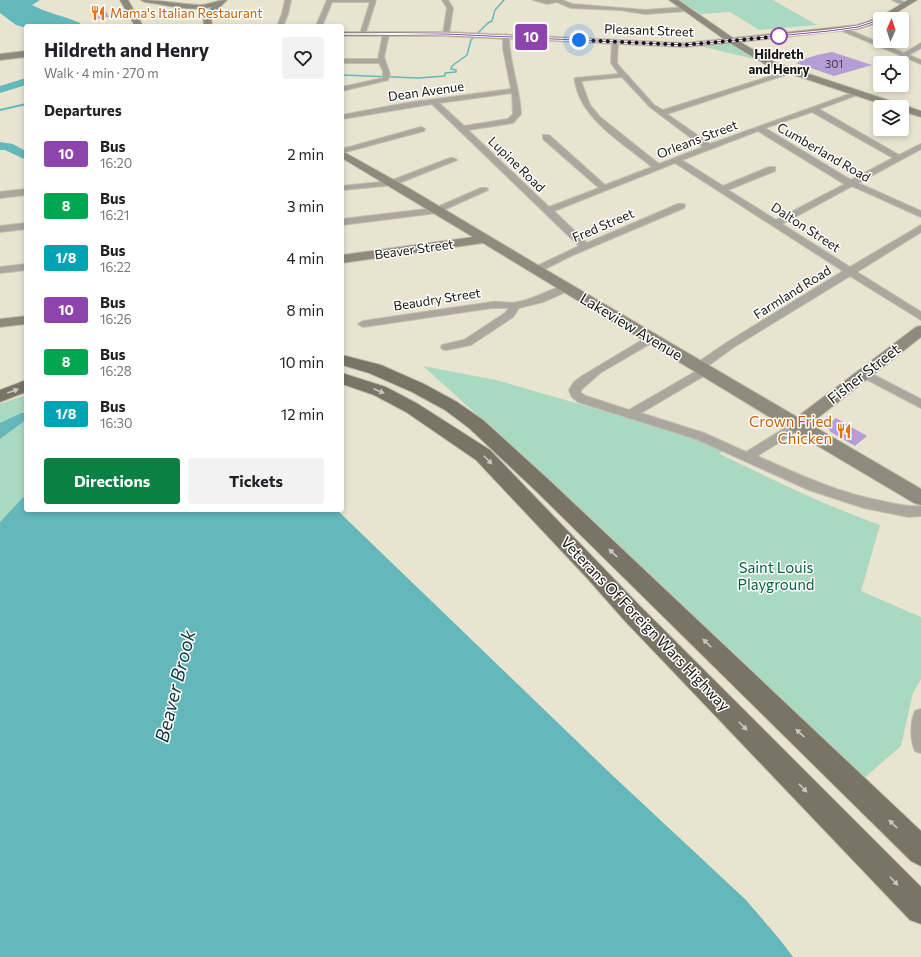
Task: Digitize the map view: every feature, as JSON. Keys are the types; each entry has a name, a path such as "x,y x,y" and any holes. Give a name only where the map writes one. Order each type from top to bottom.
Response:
{"main road":[{"path":"124,0 138,24"},
{"path":"145,0 201,7 221,2"},
{"path":"673,0 733,41 773,65"},
{"name":"Pleasant Street","path":"892,12 913,0"},
{"path":"207,16 221,2"},
{"path":"188,6 200,10 207,16 208,24"},
{"name":"Pleasant Street","path":"344,34 477,35 684,45 842,29 858,27 873,22"},
{"path":"684,45 716,51"},
{"path":"0,57 24,54"},
{"path":"745,58 773,65 880,100"},
{"path":"909,110 920,114"},
{"name":"Lakeview Avenue","path":"344,156 391,182 651,339 921,498"},
{"name":"Beaver Street","path":"344,259 486,239"},
{"path":"0,323 24,320"},
{"name":"Fisher Street","path":"797,426 921,330"},
{"name":"Veterans Of Foreign Wars Highway","path":"344,361 375,369 418,388 451,406 476,424 548,490 921,852"},
{"path":"0,381 24,374"},
{"name":"Veterans Of Foreign Wars Highway","path":"344,379 380,391 412,408 483,455 595,572 632,613 921,909"},
{"path":"0,396 24,387"}],"street":[{"path":"281,24 288,0"},
{"path":"320,24 330,0 373,0 363,34"},
{"path":"445,0 450,8 446,34"},
{"path":"536,0 545,2 558,0 571,6 645,12 687,9"},
{"path":"895,0 905,4"},
{"path":"842,29 921,62"},
{"path":"344,88 381,81 387,76 381,61 386,34"},
{"path":"461,129 513,119 517,114 506,48 506,36"},
{"path":"615,42 615,64 624,75 652,106 709,147"},
{"path":"904,55 921,45"},
{"path":"344,61 381,61"},
{"path":"662,113 792,71"},
{"path":"624,75 578,79 585,104 589,111 597,119 658,166"},
{"name":"Dean Avenue","path":"344,117 433,101 513,91"},
{"name":"Orleans Street","path":"547,211 658,166 858,93"},
{"name":"Lupine Road","path":"433,101 585,246"},
{"path":"813,109 899,158"},
{"name":"Cumberland Road","path":"759,128 851,183 921,214"},
{"path":"344,156 421,129"},
{"path":"546,137 604,188"},
{"path":"776,224 921,146"},
{"path":"344,188 391,182 453,160"},
{"name":"Dalton Street","path":"676,160 921,317"},
{"path":"723,190 772,169"},
{"path":"344,222 437,210 484,190"},
{"path":"0,195 24,192"},
{"name":"Fred Street","path":"536,270 585,246 682,206"},
{"path":"0,228 24,226"},
{"name":"Farmland Road","path":"631,414 702,369 730,345 921,228"},
{"path":"0,270 24,267"},
{"path":"446,347 467,344 509,315 515,306 539,300 566,288"},
{"name":"Beaudry Street","path":"363,324 492,305 503,304 515,306"},
{"path":"651,339 593,372 577,385 575,391 576,395 582,399 700,436 814,487 864,504 909,512 921,511"},
{"path":"864,374 921,404"},
{"name":"Fisher Street","path":"747,457 797,426"},
{"path":"921,717 921,745"}],"green space":[{"path":"679,0 773,0 817,25 759,30 730,12 701,14"},
{"path":"733,43 758,60 700,46"},
{"name":"Saint Louis Playground","path":"423,366 496,380 687,435 724,450 720,454 779,483 819,501 880,525 861,591 921,617 921,679 913,693 901,746 863,779 498,434"},
{"path":"24,396 24,413 0,423 0,404"},
{"path":"24,421 24,496 0,522 0,439"}],"water":[{"path":"0,0 40,0 32,5 80,24 24,24 24,27 16,25 0,13"},
{"path":"24,413 24,421 0,439 0,423"},
{"path":"24,496 24,512 339,512 611,774 746,900 793,957 0,957 0,522"}],"building":[{"name":"Mama's Italian Restaurant","path":"104,8 109,17 96,19 92,10"},
{"path":"832,52 872,65 834,76 796,63 817,55"},
{"name":"Crown Fried Chicken","path":"836,418 867,436 855,446 829,431 830,430 825,427"}],"waterway":[{"path":"344,75 418,78 445,76 445,73 456,72 456,70 451,69 452,66 467,55 471,40 488,23 492,21 495,10 504,0"},
{"name":"Beaver Brook","path":"0,90 24,82"},
{"path":"0,110 24,104"},
{"name":"Beaver Brook","path":"0,146 8,147 24,155"}],"bus line":[{"name":"10","path":"344,34 446,34 541,37 684,45 829,31 858,27 873,23"}],"place":[{"name":"Mama's Italian Restaurant","path":"98,13"},
{"name":"Hildreth and Henry","path":"779,36"},
{"name":"Crown Fried Chicken","path":"844,431"}],"route":[{"path":"579,40 684,45 783,36 779,36"}]}
